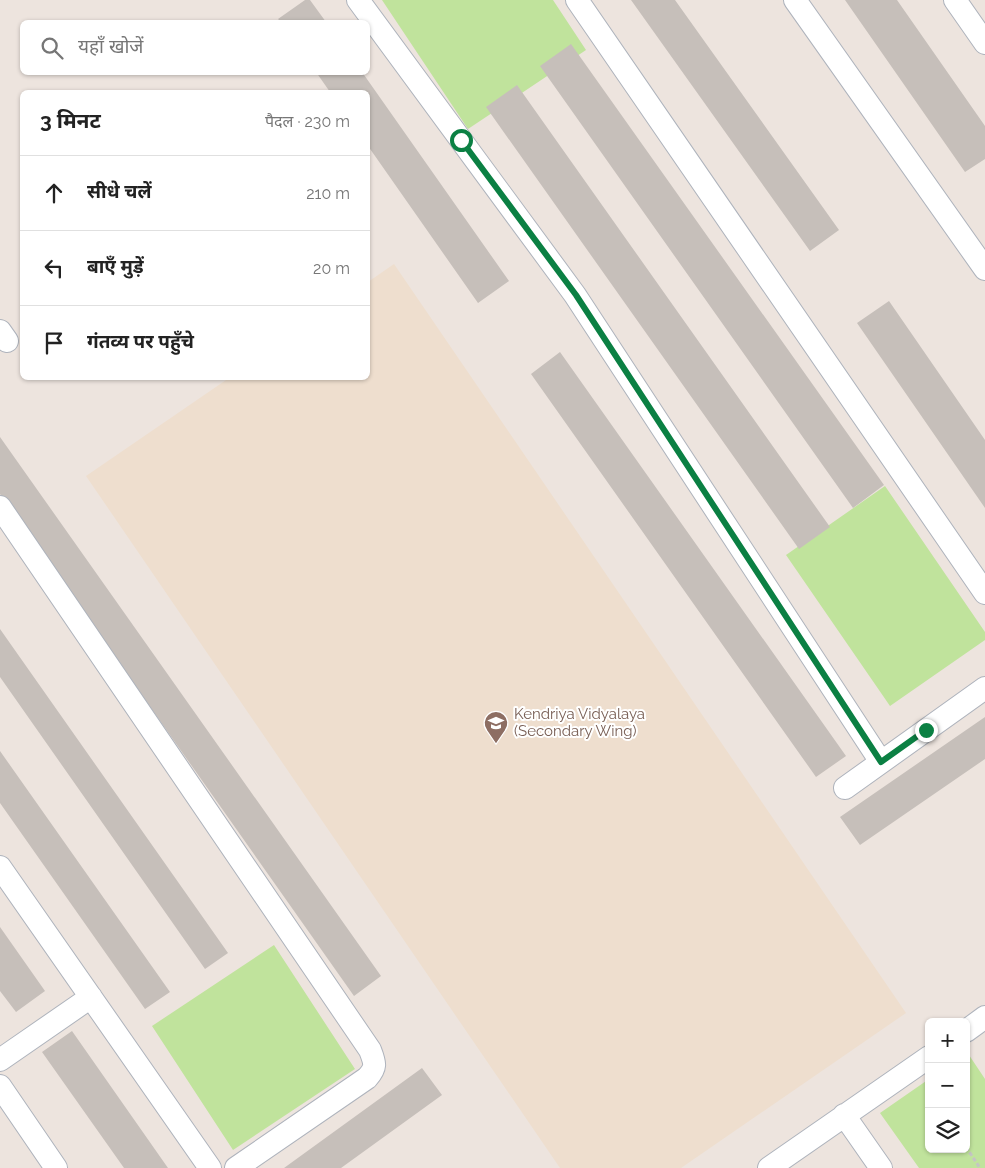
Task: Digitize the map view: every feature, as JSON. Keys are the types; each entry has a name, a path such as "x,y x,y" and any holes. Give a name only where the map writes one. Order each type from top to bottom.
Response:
{"street":[{"path":"358,0 576,295 881,762"},
{"path":"577,0 985,593"},
{"path":"795,0 985,269"},
{"path":"955,0 985,43"},
{"path":"0,507 370,1050 375,1063 372,1072 366,1078 236,1168"},
{"path":"845,788 985,688"},
{"path":"0,867 210,1168"},
{"path":"0,1060 91,997"},
{"path":"970,1028 985,1018"},
{"path":"769,1168 925,1060"},
{"path":"0,1086 56,1168"},
{"path":"844,1115 881,1168"}],"path":[{"path":"970,1153 980,1168"}],"shaded area":[{"name":"Kendriya Vidyalaya (Secondary Wing)","path":"394,264 906,1013 681,1168 560,1168 86,476 226,380 370,380 370,281"}],"green space":[{"path":"382,0 553,0 586,50 468,129"},
{"path":"885,486 985,632 985,640 890,706 786,555"},
{"path":"274,945 355,1069 233,1150 152,1026"},
{"path":"970,1056 985,1079 985,1168 919,1168 880,1113 925,1082 925,1153 970,1153"}],"building":[{"path":"305,0 310,0 325,20 279,20"},
{"path":"631,0 675,0 839,230 810,251"},
{"path":"845,0 897,0 985,126 985,159 965,172"},
{"path":"571,44 884,485 853,508 540,66"},
{"path":"318,75 364,75 509,281 478,303 370,149 370,90 329,90"},
{"path":"517,85 830,527 799,549 486,107"},
{"path":"889,301 985,440 985,508 857,323"},
{"path":"560,352 846,756 816,777 531,374"},
{"path":"0,437 381,976 354,996 0,494"},
{"path":"0,629 228,953 205,969 0,677"},
{"path":"985,717 985,759 860,845 840,817"},
{"path":"0,751 170,992 145,1009 0,803"},
{"path":"0,927 45,991 16,1012 0,991"},
{"path":"72,1031 168,1168 124,1168 42,1052"},
{"path":"422,1068 442,1095 341,1168 284,1168"}],"place":[{"name":"Kendriya Vidyalaya (Secondary Wing)","path":"496,744"}],"route":[{"path":"461,140 576,295 881,762 926,730"}]}
